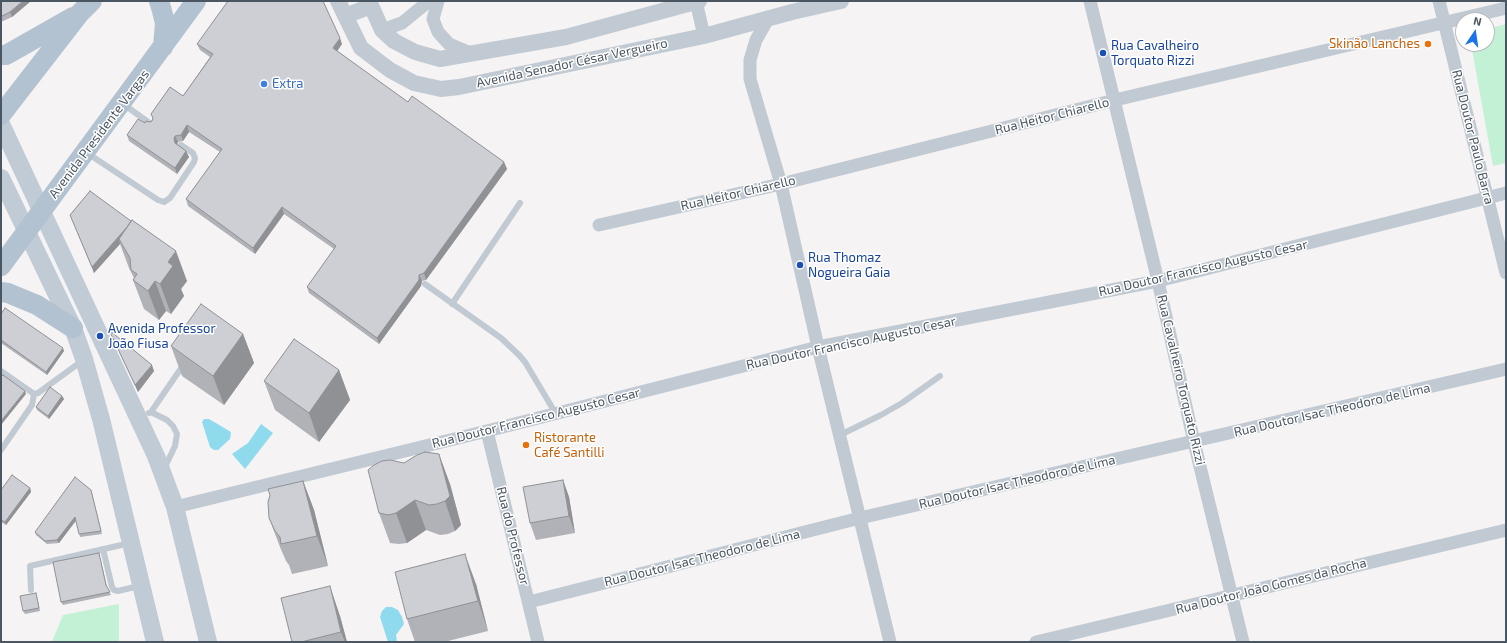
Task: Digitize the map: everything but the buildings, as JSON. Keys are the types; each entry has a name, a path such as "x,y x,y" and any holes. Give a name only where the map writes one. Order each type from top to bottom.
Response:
{"main road":[{"path":"158,1 162,11 164,23 163,47"},
{"name":"Avenida Presidente Vargas","path":"1,266 196,1"},
{"path":"1,55 6,54 86,7"},
{"path":"1,115 86,7"},
{"path":"1,124 42,211 145,416 162,473 175,507 208,642"},
{"path":"1,178 73,328 84,359 101,419 155,642"},
{"path":"1,292 13,295 37,305 73,328"}],"street":[{"name":"Avenida Senador César Vergueiro","path":"338,1 344,16 361,48 390,70 414,83 441,89 459,87 704,36 768,19 790,7 841,1"},
{"path":"382,30 402,23 430,1"},
{"path":"438,1 433,19 438,32 449,44 473,54"},
{"name":"Avenida Senador César Vergueiro","path":"370,3 382,30 394,41 415,52 440,59 566,37 697,1"},
{"path":"697,1 704,36"},
{"name":"Rua Cavalheiro Torquato Rizzi","path":"1090,1 1115,100 1194,442 1233,596 1243,642"},
{"name":"Rua Doutor Paulo Barra","path":"1439,1 1506,273"},
{"path":"344,16 370,3"},
{"name":"Rua Heitor Chiarello","path":"599,225 781,184 1115,100 1506,8"},
{"path":"768,19 756,40 750,60 750,79 781,184 818,347 890,642"},
{"path":"566,37 572,64"},
{"name":"Rua Doutor Francisco Augusto Cesar","path":"175,507 556,414 818,347 1158,281 1506,193"},
{"name":"Rua Doutor Isac Theodoro de Lima","path":"529,602 860,518 1506,370"},
{"name":"Rua do Professor","path":"487,431 538,642"},
{"name":"Rua Doutor João Gomes da Rocha","path":"1036,642 1506,530"}],"lane":[{"path":"122,103 151,124"},
{"path":"86,152 158,200 164,202 170,198 194,162 195,158 193,154 181,144"},
{"path":"452,304 520,203"},
{"path":"425,284 501,338 519,355 525,362 556,414"},
{"path":"162,473 175,446 177,434 173,426 167,420 145,416 190,356"},
{"path":"34,394 38,393 84,359"},
{"path":"1,371 34,394"},
{"path":"840,435 902,403 940,376"},
{"path":"1,450 32,405 34,394"},
{"path":"31,590 30,566 131,543"},
{"path":"103,549 114,590 118,591 141,586"}],"green space":[{"path":"1506,24 1506,163 1493,166 1472,52 1495,52 1495,27"},
{"path":"119,604 119,642 52,642 63,615"}],"water":[{"path":"204,419 209,419 231,432 230,439 218,450 214,450 210,447 202,422"},
{"path":"261,424 273,433 245,469 232,454 248,443"},
{"path":"386,607 392,607 398,610 402,617 404,624 396,635 397,642 388,642 380,617 382,611"}],"place":[{"name":"Skinão Lanches","path":"1428,44"},
{"name":"Rua Cavalheiro Torquato Rizzi","path":"1103,53"},
{"name":"Extra","path":"264,84"},
{"name":"Rua Thomaz Nogueira Gaia","path":"800,265"},
{"name":"Avenida Professor João Fiusa","path":"100,336"},
{"name":"Ristorante Café Santilli","path":"526,445"}]}
